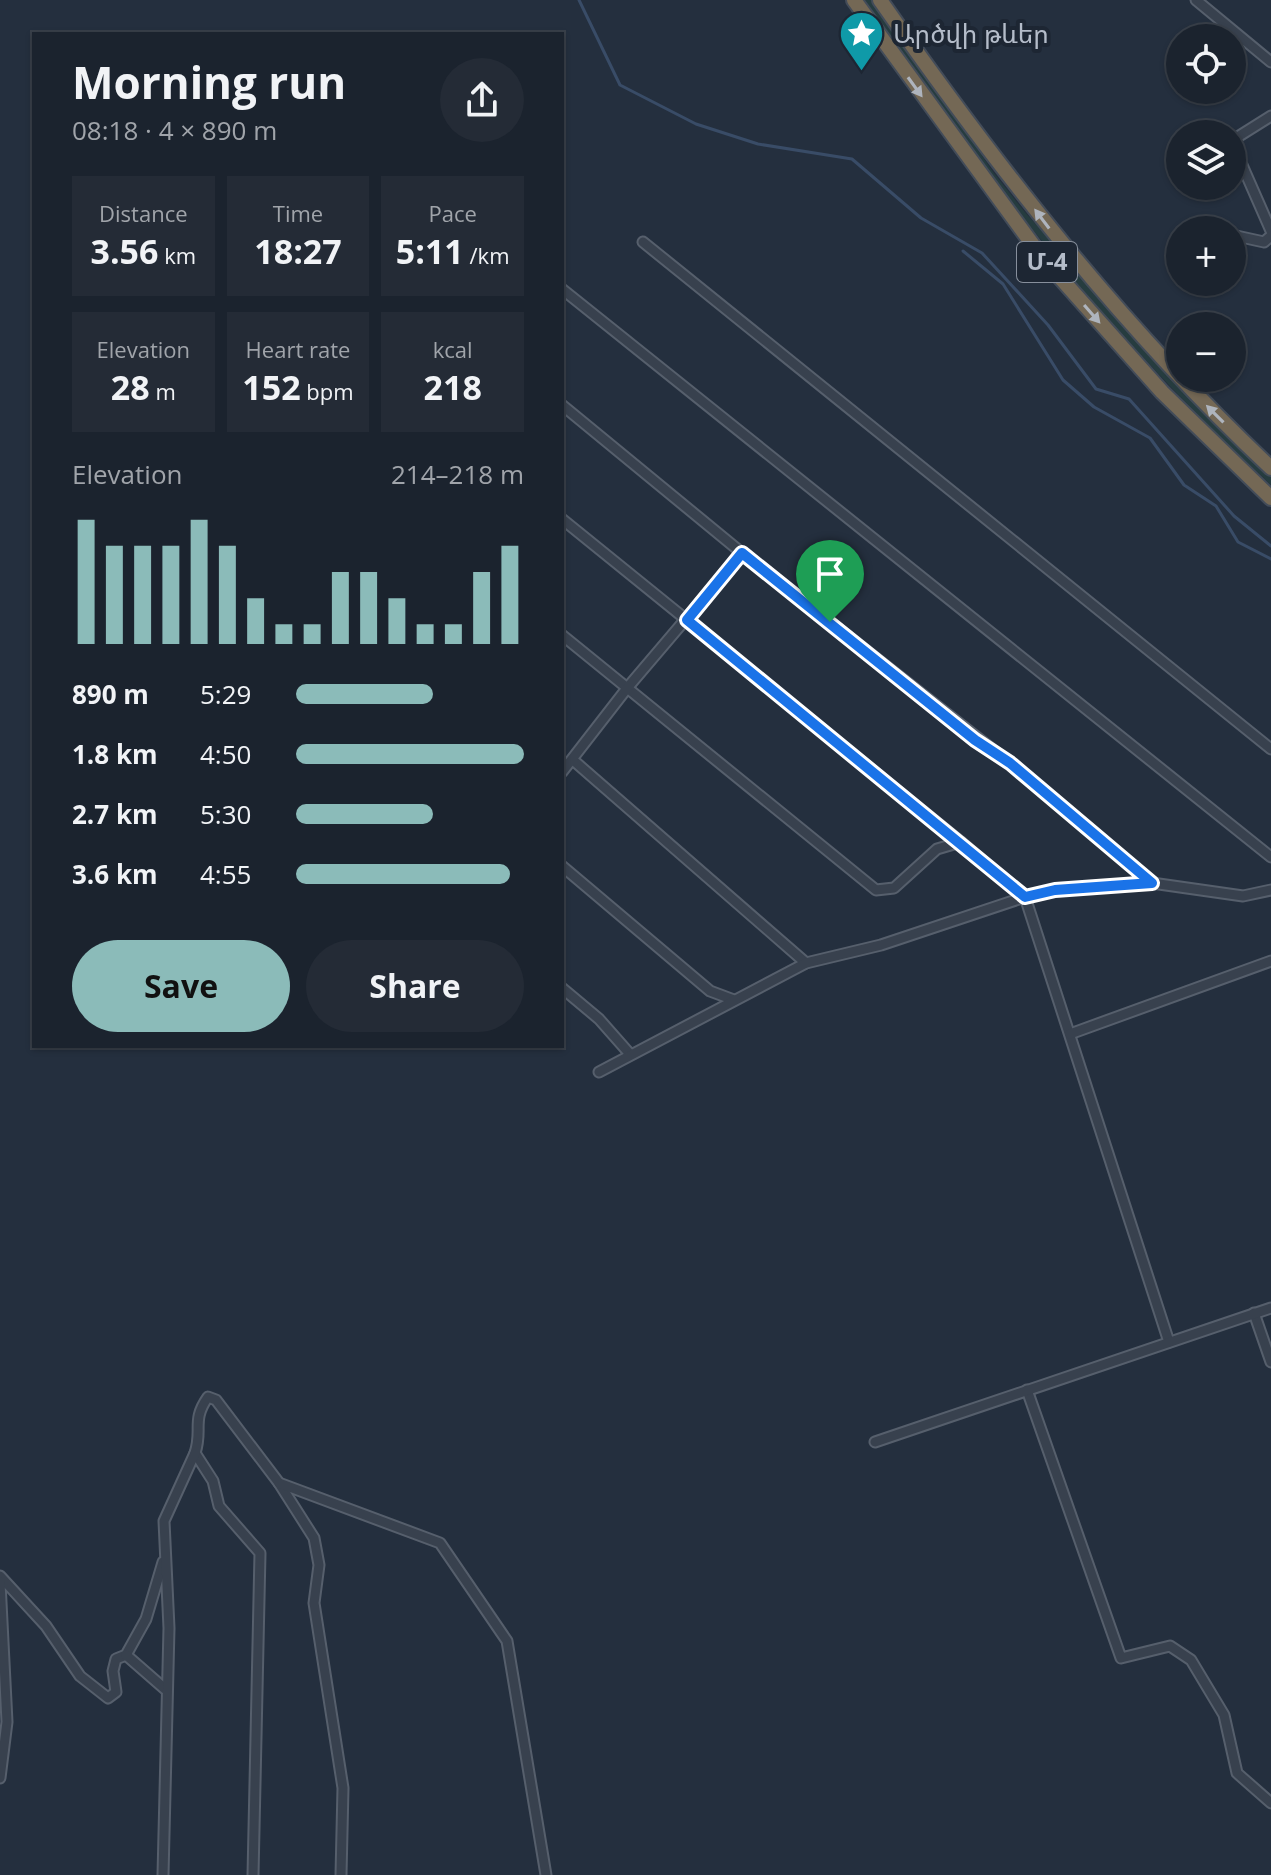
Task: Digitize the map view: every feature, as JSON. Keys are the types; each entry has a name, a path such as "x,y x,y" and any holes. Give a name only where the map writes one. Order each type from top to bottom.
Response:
{"highway":[{"name":"Մ-4","path":"854,0 1041,256 1162,392 1271,498"},
{"name":"Մ-4","path":"880,0 1059,241 1174,372 1271,468"}],"street":[{"path":"1196,0 1271,62"},
{"path":"1246,238 1264,242 1271,233 1235,149 1236,138 1271,116"},
{"path":"643,242 1271,749"},
{"path":"564,291 1271,857"},
{"path":"564,407 975,740 1010,763 1152,883"},
{"path":"564,521 1025,897 1169,1342"},
{"path":"564,770 628,687 742,553"},
{"path":"564,637 876,890 894,888 937,849 961,842"},
{"path":"564,757 806,963"},
{"path":"564,868 710,991 734,1000"},
{"path":"599,1072 629,1053 806,963 881,945 1025,897 1055,890 1152,883 1243,896 1271,890"},
{"path":"1070,1034 1271,961"},
{"path":"564,990 604,1024 629,1053"},
{"path":"875,1442 1271,1308"},
{"path":"1254,1313 1271,1362"},
{"path":"1027,1390 1121,1658 1170,1646 1191,1660 1224,1715 1237,1773 1271,1803"},
{"path":"163,1875 165,1689 169,1628 164,1521 199,1443 197,1412 208,1397 216,1400 279,1483 314,1538 319,1565 314,1603 343,1788 341,1875"},
{"path":"195,1453 213,1481 219,1506 260,1553 263,1571 253,1772 253,1875"},
{"path":"279,1483 440,1543 499,1629 507,1641 546,1875"},
{"path":"0,1579 46,1626 80,1676 103,1697 111,1697 116,1692 114,1664 116,1659 126,1655 146,1619 165,1553"},
{"path":"0,1579 7,1722 0,1778"},
{"path":"126,1655 137,1668 165,1689"}],"green space":[{"path":"865,0 875,0 993,172 1166,371 1166,382 1053,255 910,66"},
{"path":"1176,392 1186,392 1271,475 1271,485"}],"waterway":[{"path":"579,0 620,85 696,124 758,144 852,159 921,218 982,253 1048,325 1096,389 1129,399 1234,516 1271,546"},
{"path":"963,251 1003,284 1063,380 1094,407 1150,438 1184,485 1216,506 1238,542 1271,559"}],"place":[{"name":"Արծվի թևեր","path":"862,73"}],"route":[{"path":"742,553 830,622 947,714 975,740 1010,763 1152,883 1055,890 1025,897 687,620 742,553"}]}
